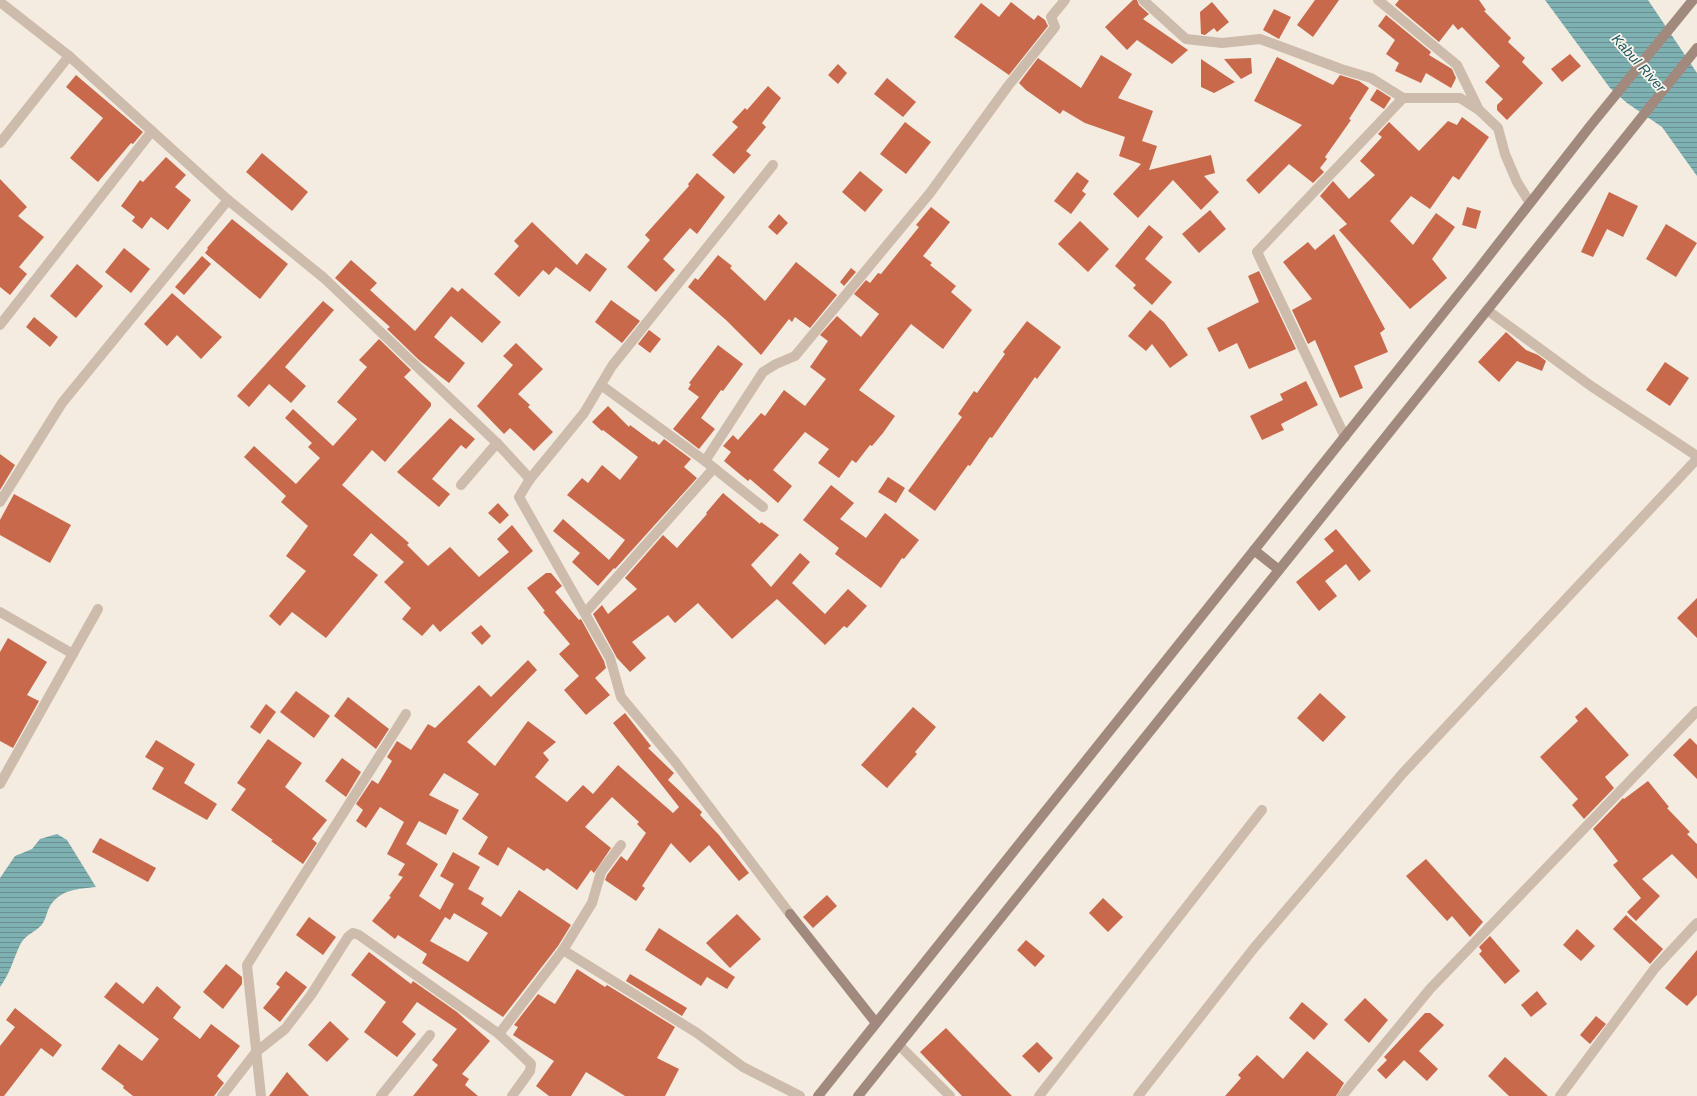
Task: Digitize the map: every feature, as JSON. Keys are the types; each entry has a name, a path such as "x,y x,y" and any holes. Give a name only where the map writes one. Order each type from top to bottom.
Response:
{"street":[{"path":"705,461 764,372 776,364 795,356 930,193 1008,86 1055,27 1051,18 1065,0"},
{"path":"1143,0 1186,39 1222,43 1260,38 1341,69 1371,78 1403,98 1460,98 1479,110 1498,128 1505,154 1518,182 1530,202"},
{"path":"1378,0 1457,65 1479,110"},
{"path":"818,1096 1345,437 1591,125 1693,0"},
{"path":"0,2 69,56 228,200 324,278 497,443 530,479"},
{"path":"858,1096 1697,48"},
{"path":"0,143 69,56"},
{"path":"1345,437 1257,252 1403,98"},
{"path":"0,325 152,131"},
{"path":"773,165 612,366 584,413 530,479 519,497 610,658 621,697 676,763 790,914 876,1023"},
{"path":"0,502 62,403 228,200"},
{"path":"1487,310 1591,386 1697,456"},
{"path":"601,385 705,461 763,508"},
{"path":"461,485 497,443"},
{"path":"1138,1096 1254,948 1402,773 1697,459"},
{"path":"585,613 714,468"},
{"path":"1254,550 1279,570"},
{"path":"0,784 98,609"},
{"path":"0,612 73,654"},
{"path":"1342,1096 1430,989 1697,711"},
{"path":"262,1096 247,965 406,714"},
{"path":"1039,1096 1262,810"},
{"path":"499,1034 563,950 592,904 601,872 621,845"},
{"path":"1560,1096 1655,968 1697,923"},
{"path":"222,1096 256,1052 286,1029 311,995 352,933 359,935 499,1034 531,1064 530,1071 512,1096"},
{"path":"563,950 697,1033 743,1067 800,1096"},
{"path":"381,1096 430,1035"},
{"path":"899,1045 950,1096"}],"water":[{"name":"Kabul River","path":"1545,0 1648,0 1697,73 1697,176 1662,127 1627,103 1610,88"},
{"path":"57,834 67,840 96,887 70,891 54,900 41,926 26,937 21,943 9,971 0,987 0,878 15,856 32,849 40,839"}],"building":[{"path":"1133,0 1137,0 1139,5 1149,14 1143,19 1188,50 1172,64 1137,40 1127,50 1105,27"},
{"path":"1315,0 1339,0 1313,37 1297,25"},
{"path":"1399,0 1479,0 1486,10 1484,11 1511,38 1508,42 1525,58 1522,62 1543,83 1507,120 1497,110 1497,105 1503,99 1485,82 1500,66 1462,27 1458,30 1453,24 1439,42 1395,5"},
{"path":"1011,2 1034,20 1038,15 1045,20 1048,26 1009,75 954,37 981,3 999,17"},
{"path":"1212,2 1229,22 1217,32 1214,28 1205,35 1201,34 1200,12"},
{"path":"1274,9 1291,17 1279,39 1263,30"},
{"path":"1386,15 1431,52 1429,55 1452,69 1456,78 1451,88 1426,73 1421,83 1395,71 1399,63 1386,54 1395,40 1378,26"},
{"path":"1570,54 1581,66 1562,82 1551,69"},
{"path":"1101,55 1132,74 1118,98 1153,111 1142,141 1157,146 1149,170 1211,155 1215,173 1204,176 1219,192 1201,210 1173,180 1138,218 1113,194 1141,164 1119,156 1125,137 1085,123 1063,110 1060,114 1026,90 1019,83 1038,58 1081,88"},
{"path":"1277,57 1333,85 1340,75 1359,81 1369,88 1349,119 1351,120 1325,157 1327,159 1320,168 1324,172 1313,183 1289,164 1259,194 1246,180 1302,125 1254,101"},
{"path":"1251,58 1252,73 1241,79 1224,59"},
{"path":"1201,59 1235,82 1214,93 1201,87"},
{"path":"838,64 847,73 838,84 828,75"},
{"path":"76,75 143,132 133,144 131,143 98,182 70,158 103,118 66,87"},
{"path":"887,78 916,102 903,117 874,94"},
{"path":"768,86 781,98 762,123 766,127 746,151 751,155 734,174 712,155 738,127 732,122 745,108 747,110"},
{"path":"1377,89 1391,98 1384,109 1370,100"},
{"path":"1462,117 1489,137 1459,180 1453,176 1430,209 1411,196 1390,221 1413,245 1436,213 1455,227 1432,259 1447,278 1410,309 1339,230 1347,224 1320,196 1333,181 1349,199 1375,175 1360,161 1382,137 1378,134 1389,122 1419,151 1448,121 1457,125"},
{"path":"905,122 931,142 906,174 880,154"},
{"path":"262,153 308,192 292,211 246,172"},
{"path":"166,157 186,175 175,187 191,200 168,230 151,217 142,229 132,221 135,217 121,206 140,180 143,182"},
{"path":"860,171 883,190 865,212 842,192"},
{"path":"1077,172 1089,181 1082,191 1086,194 1071,214 1054,201"},
{"path":"697,173 725,197 697,234 690,228 663,259 675,270 656,292 627,267 650,240 645,235 689,186 688,184"},
{"path":"0,179 27,207 18,216 44,237 19,267 27,274 10,295 0,287"},
{"path":"1609,192 1638,206 1623,237 1607,229 1593,257 1581,252"},
{"path":"931,207 950,222 923,256 932,263 930,265 956,286 951,292 972,310 943,349 911,324 859,390 895,416 883,433 872,446 870,445 856,463 852,460 839,478 818,463 829,449 805,432 773,470 792,486 778,503 750,479 748,481 724,461 731,452 723,446 733,435 738,440 761,413 765,416 784,390 805,406 826,379 810,367 828,341 820,335 837,316 861,337 879,314 854,294 866,280 870,283 878,273 881,274 919,227 916,225"},
{"path":"1467,207 1481,211 1476,229 1462,225"},
{"path":"1210,210 1226,229 1199,253 1182,234"},
{"path":"779,214 788,223 777,235 768,227"},
{"path":"232,219 288,264 260,299 205,253 208,249 207,248"},
{"path":"1080,221 1109,249 1088,272 1058,244"},
{"path":"532,222 577,265 586,253 607,269 590,292 556,267 549,275 543,270 519,297 494,274 519,246 514,241"},
{"path":"1666,224 1697,243 1676,277 1646,259"},
{"path":"1149,225 1163,237 1145,259 1172,282 1152,305 1133,288 1136,285 1115,266"},
{"path":"1334,234 1385,329 1380,333 1388,352 1354,366 1363,388 1340,398 1315,340 1308,344 1292,310 1312,299 1283,262 1308,242 1315,250"},
{"path":"124,248 150,269 131,293 105,272"},
{"path":"718,255 732,266 730,268 765,301 796,262 837,295 810,328 795,317 792,322 789,319 761,355 726,320 688,287 695,278 698,280"},
{"path":"202,256 211,264 184,295 175,287"},
{"path":"351,260 377,283 370,290 415,331 452,287 458,292 462,288 501,322 482,343 451,316 434,337 465,363 449,383 419,360 387,329 390,327 335,278"},
{"path":"77,264 103,286 76,318 50,296"},
{"path":"851,268 856,272 844,286 840,282"},
{"path":"1259,271 1296,349 1249,369 1237,343 1219,352 1207,328 1259,302 1248,276"},
{"path":"172,293 222,337 201,359 177,335 167,346 144,324"},
{"path":"611,300 640,321 622,343 595,322"},
{"path":"323,301 334,310 285,367 306,386 291,403 269,384 249,407 237,396"},
{"path":"1150,310 1164,322 1188,355 1170,368 1152,344 1146,351 1128,336"},
{"path":"34,317 58,337 50,347 26,327"},
{"path":"1027,321 1061,347 1037,379 1035,377 992,438 990,437 970,466 968,465 935,511 908,491 962,417 958,414 974,391 977,393 1005,354 1003,352"},
{"path":"649,330 661,339 650,353 638,344"},
{"path":"1506,332 1526,350 1538,355 1546,361 1542,371 1517,361 1499,382 1478,362"},
{"path":"379,339 411,370 404,377 431,403 431,406 385,462 372,450 342,485 409,543 407,545 428,566 450,547 479,577 509,552 497,539 512,525 533,551 440,632 433,624 422,636 402,619 411,608 384,582 404,562 371,533 353,555 378,575 326,638 292,612 280,626 269,616 306,571 286,556 308,526 281,502 286,496 244,457 254,446 296,484 320,458 308,447 312,443 285,418 293,409 333,446 357,419 337,402 367,367 359,360"},
{"path":"516,343 543,369 518,394 530,405 528,407 553,432 534,451 510,428 504,434 477,406 513,365 503,356"},
{"path":"718,345 743,364 723,391 721,390 701,418 715,429 699,449 673,429 699,397 688,389 691,384 689,383"},
{"path":"1665,362 1689,378 1670,406 1646,390"},
{"path":"1306,381 1318,405 1281,424 1284,430 1262,440 1250,416 1283,400 1280,394"},
{"path":"608,406 629,427 630,425 659,445 664,439 691,459 684,467 697,478 598,586 572,562 580,553 553,531 563,519 609,560 625,540 567,495 582,478 588,483 602,465 620,480 638,457 592,422"},
{"path":"450,418 475,439 466,449 461,445 432,479 450,494 439,507 397,472"},
{"path":"0,454 15,465 0,490"},
{"path":"888,477 905,488 896,503 878,492"},
{"path":"831,485 854,503 840,519 866,538 885,513 919,540 904,559 902,558 881,588 835,554 839,548 803,520"},
{"path":"723,493 760,524 761,522 779,535 751,565 771,587 800,553 810,562 792,583 825,614 848,589 867,606 847,628 844,626 825,645 777,599 732,639 698,603 675,623 668,615 632,642 646,658 630,672 617,658 593,614 602,605 608,614 637,589 625,578 663,535 677,548"},
{"path":"14,494 71,525 50,563 0,535 0,520"},
{"path":"498,503 509,515 500,524 488,513"},
{"path":"1336,529 1371,571 1359,581 1346,564 1325,581 1337,596 1319,611 1296,582 1334,551 1324,539"},
{"path":"546,573 551,573 562,586 555,592 579,620 581,619 604,661 606,668 595,678 610,695 586,715 564,690 579,676 559,654 570,644 543,612 545,611 527,588"},
{"path":"1697,598 1697,638 1677,618"},
{"path":"481,625 491,636 482,645 471,633"},
{"path":"8,638 47,662 27,695 39,701 13,748 0,741 0,652"},
{"path":"528,660 537,670 467,742 495,766 528,721 556,742 543,753 549,760 535,777 567,802 583,785 593,794 618,765 673,813 679,807 613,723 625,713 651,746 648,748 674,773 668,780 702,812 700,815 719,835 749,873 739,881 709,845 690,863 671,843 642,886 645,888 636,901 605,880 621,856 627,861 646,833 637,824 639,822 612,797 585,827 611,848 594,873 591,870 577,890 547,868 544,871 508,847 498,866 478,854 488,837 462,819 479,794 444,773 429,795 459,810 446,835 419,821 406,844 438,864 419,896 440,910 454,884 440,876 453,852 480,867 468,889 484,898 481,904 501,917 519,890 571,925 558,946 503,1017 422,963 427,954 398,935 395,939 372,921 391,897 389,896 403,877 398,875 405,864 387,854 404,822 380,807 366,828 356,821 363,810 356,804 372,780 378,784 392,761 387,757 397,741 411,750 428,724 435,728 479,685 491,697","holes":["454,913 488,933 468,962 430,941 445,917 450,920"]},
{"path":"296,691 330,716 314,738 280,712"},
{"path":"1320,693 1346,717 1323,742 1297,718"},
{"path":"348,697 389,729 376,749 334,716"},
{"path":"266,704 276,712 260,734 250,727"},
{"path":"913,707 936,727 915,752 917,754 887,788 861,765"},
{"path":"1586,707 1629,755 1605,777 1614,788 1584,819 1572,805 1578,799 1540,757 1578,721 1575,717"},
{"path":"1690,738 1697,745 1697,779 1673,755"},
{"path":"268,739 302,763 285,787 327,820 312,839 317,843 303,864 271,841 273,840 231,810 246,789 237,783"},
{"path":"156,740 195,764 184,783 217,804 207,820 152,789 164,768 145,757"},
{"path":"342,758 361,772 346,797 325,781"},
{"path":"1648,781 1669,807 1667,808 1690,832 1687,834 1697,844 1697,879 1672,854 1642,879 1660,896 1636,921 1627,912 1641,898 1613,865 1618,861 1593,829 1623,798 1624,799"},
{"path":"100,838 156,868 148,882 92,852"},
{"path":"1426,859 1483,922 1470,937 1452,916 1447,921 1406,876"},
{"path":"827,895 837,906 813,928 803,917"},
{"path":"1103,898 1123,917 1108,932 1089,913"},
{"path":"737,914 761,939 730,968 706,943"},
{"path":"1626,915 1663,949 1650,964 1613,929"},
{"path":"309,917 336,937 323,955 296,935"},
{"path":"659,928 735,977 727,989 707,977 701,986 645,950"},
{"path":"1577,929 1595,946 1581,961 1563,945"},
{"path":"1490,936 1520,971 1505,984 1479,954 1482,951 1479,947"},
{"path":"1026,940 1045,956 1035,967 1017,950"},
{"path":"1697,950 1697,995 1687,1006 1665,988"},
{"path":"369,952 411,984 413,981 457,1012 490,1041 462,1074 469,1079 465,1085 478,1096 413,1096 438,1065 432,1060 457,1029 417,1002 402,1022 416,1034 397,1057 364,1032 386,1002 351,975"},
{"path":"226,964 242,977 242,984 223,1009 203,992"},
{"path":"577,969 605,987 607,985 675,1027 657,1058 679,1069 665,1096 625,1096 586,1072 571,1096 549,1096 536,1086 554,1061 513,1035 518,1027 514,1025 538,994 555,1004"},
{"path":"286,971 307,987 280,1022 263,1008 280,987 276,984"},
{"path":"630,974 687,1008 682,1016 626,981"},
{"path":"116,982 143,1004 157,986 181,1007 173,1018 200,1039 211,1024 240,1046 217,1076 224,1083 214,1096 133,1096 123,1088 124,1086 101,1069 119,1044 142,1061 159,1039 104,997"},
{"path":"1537,991 1547,1004 1531,1017 1521,1005"},
{"path":"1365,998 1388,1020 1369,1043 1344,1020"},
{"path":"1302,1002 1328,1024 1314,1040 1289,1018"},
{"path":"15,1008 62,1045 53,1057 41,1048 4,1096 0,1096 0,1046 15,1027 6,1020"},
{"path":"1425,1013 1430,1013 1444,1025 1419,1051 1438,1069 1427,1081 1404,1060 1386,1079 1377,1070 1387,1060 1384,1057"},
{"path":"1596,1016 1606,1024 1590,1044 1580,1035"},
{"path":"330,1021 349,1039 327,1062 308,1045"},
{"path":"946,1028 1012,1096 962,1096 920,1052"},
{"path":"1037,1042 1053,1058 1039,1073 1022,1056"},
{"path":"1307,1051 1344,1083 1336,1096 1225,1096 1241,1078 1238,1075 1257,1055 1283,1079"},
{"path":"1505,1057 1548,1096 1509,1096 1488,1076"},
{"path":"287,1072 309,1096 269,1096"}]}
